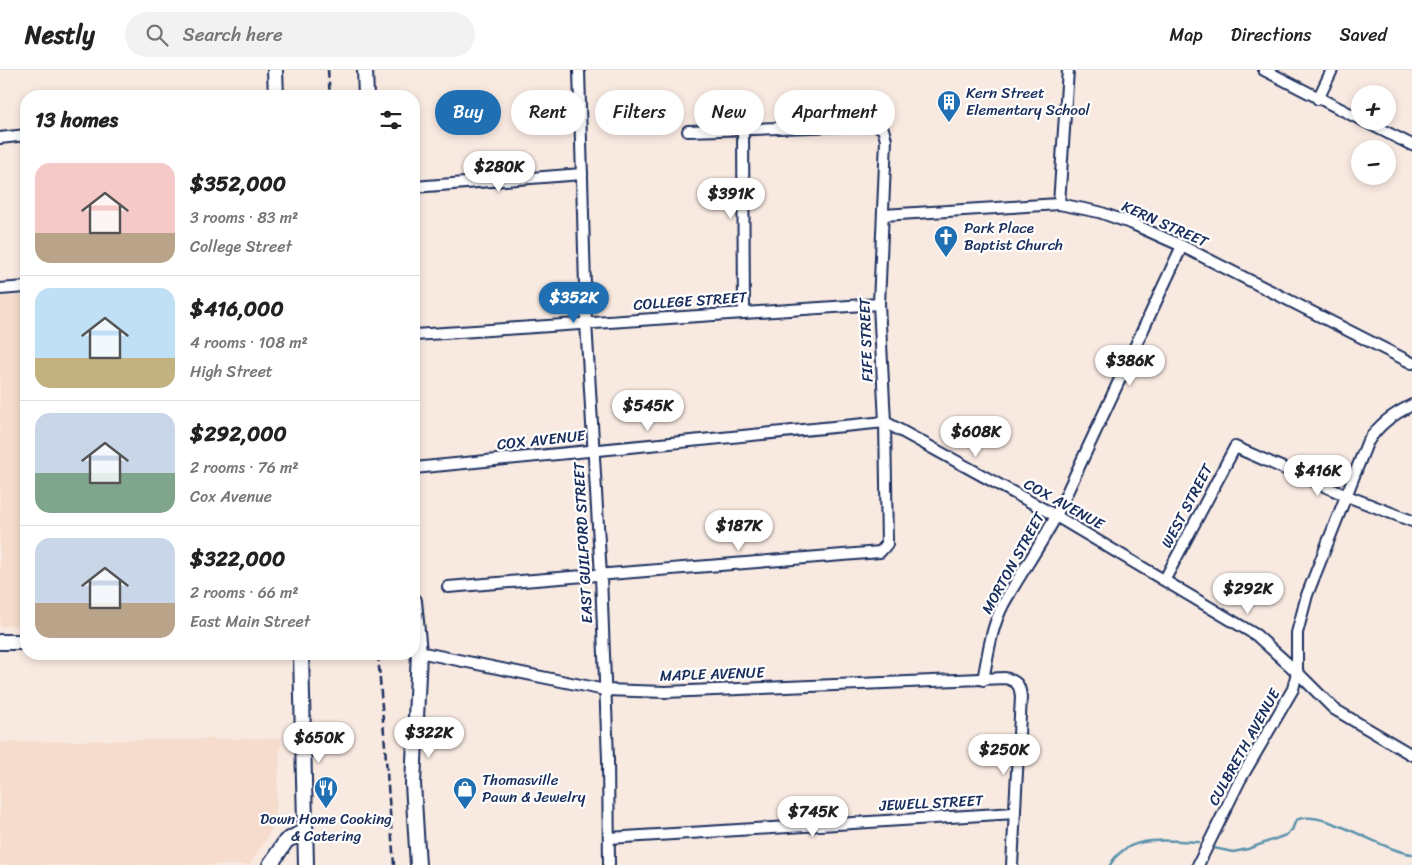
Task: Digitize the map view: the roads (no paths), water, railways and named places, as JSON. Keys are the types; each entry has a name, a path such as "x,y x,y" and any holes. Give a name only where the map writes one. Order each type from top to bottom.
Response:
{"street":[{"path":"275,70 276,90"},
{"path":"365,70 366,90"},
{"name":"EAST GUILFORD STREET","path":"579,70 586,322 602,576 609,865"},
{"path":"1059,204 1068,70"},
{"path":"1264,70 1351,114"},
{"path":"1318,98 1332,70"},
{"name":"FIFE STREET","path":"602,576 880,552 884,550 887,544 879,304 886,140 883,129 876,125 764,128"},
{"path":"1382,130 1412,145"},
{"path":"688,131 694,131"},
{"path":"744,135 744,312"},
{"path":"0,138 20,136"},
{"path":"420,187 582,174"},
{"name":"KERN STREET","path":"883,215 1059,204 1098,212 1133,224 1182,246 1412,363"},
{"name":"MORTON STREET","path":"983,680 996,621 1003,606 1040,548 1056,516 1182,246"},
{"path":"0,289 20,287"},
{"name":"COLLEGE STREET","path":"420,336 586,322 879,304"},
{"name":"CULBRETH AVENUE","path":"1198,865 1240,780 1293,690 1297,672 1297,633 1301,613 1367,443 1377,428 1388,418 1412,405"},
{"name":"COX AVENUE","path":"420,467 884,422 1056,516 1256,635 1334,709 1412,755"},
{"name":"WEST STREET","path":"1165,580 1235,447 1347,496"},
{"path":"1347,496 1412,521"},
{"path":"448,587 602,576"},
{"path":"0,642 20,642"},
{"name":"MAPLE AVENUE","path":"420,653 605,690 665,692 1005,678 1015,681 1020,688 1021,697 1015,813"},
{"path":"301,660 306,865"},
{"path":"416,660 413,784 418,865"},
{"path":"1012,865 1015,813"},
{"name":"JEWELL STREET","path":"609,838 1015,813"},
{"path":"270,865 286,841 304,831"}],"waterway":[{"path":"1214,848 1233,852 1248,849 1286,835 1292,830 1296,820 1307,818 1321,819 1336,824 1384,846 1412,854"},
{"path":"1110,865 1118,855 1138,843 1162,840 1199,842"}],"railway":[{"path":"328,70 330,90"},
{"path":"378,660 394,865"}],"place":[{"name":"Kern Street Elementary School","path":"949,123"},
{"name":"Park Place Baptist Church","path":"946,258"},
{"name":"Down Home Cooking & Catering","path":"326,809"},
{"name":"Thomasville Pawn & Jewelry","path":"465,810"}]}
